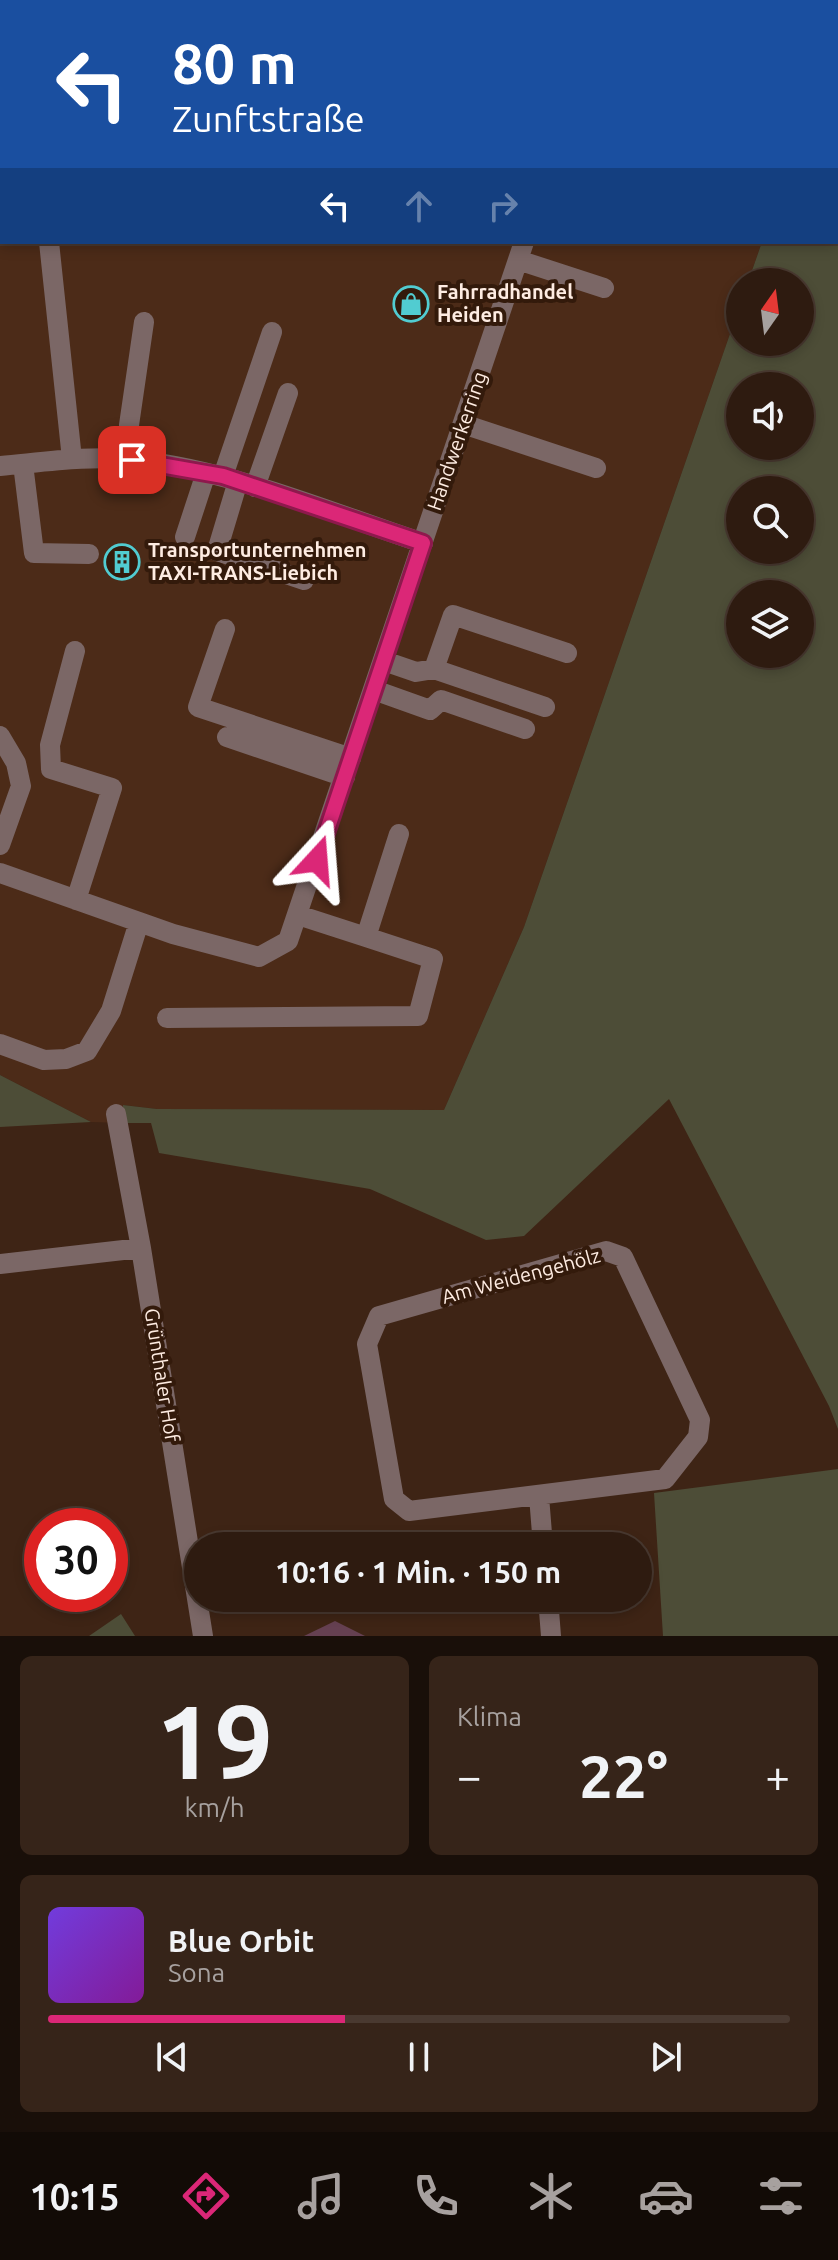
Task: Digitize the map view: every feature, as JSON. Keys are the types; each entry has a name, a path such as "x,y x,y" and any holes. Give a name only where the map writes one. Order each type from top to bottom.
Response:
{"street":[{"path":"49,244 72,459"},
{"path":"521,251 604,288"},
{"name":"Handwerkerring","path":"0,873 139,922 259,957 288,941 521,251"},
{"path":"132,460 129,425 144,322"},
{"path":"272,332 230,479 217,551 304,580"},
{"path":"185,537 230,479 288,393"},
{"path":"463,424 596,468"},
{"path":"0,466 72,459 132,460 230,479 423,543"},
{"path":"23,464 34,553 89,554"},
{"path":"434,669 453,615 567,653"},
{"path":"225,629 198,707 348,768"},
{"path":"75,651 50,745 51,769 112,788 76,900"},
{"path":"384,661 416,672 434,669 545,707"},
{"path":"374,690 430,710 441,700 525,729"},
{"path":"0,736 16,763 21,786 0,845"},
{"path":"227,737 348,768"},
{"path":"366,937 399,834"},
{"path":"167,1018 418,1016 433,959 298,915"},
{"path":"0,1044 44,1060 66,1059 87,1051 111,1011 139,922"},
{"name":"Grünthaler Hof","path":"116,1114 141,1248 203,1636"},
{"path":"0,1264 141,1248"},
{"name":"Am Weidengehölz","path":"606,1251 623,1257 700,1420 698,1437 665,1479 539,1496 409,1511 394,1499 367,1344 379,1316 606,1251"},
{"path":"539,1496 542,1532"},
{"path":"549,1612 551,1636"}],"shaded area":[{"path":"0,244 761,244 753,268 726,268 726,345 524,927 444,1110 157,1109 124,1105 123,1123 91,1122 0,1075"},
{"path":"335,1621 365,1636 304,1636"}],"green space":[{"path":"761,244 838,244 838,1429 829,1406 669,1099 524,1236 486,1240 370,1189 159,1153 151,1123 123,1123 123,1105 157,1109 444,1110 524,927 726,345 726,356 814,356 814,268 753,268"},
{"path":"0,1075 91,1122 0,1127"},
{"path":"838,1469 838,1636 663,1636 654,1493"},
{"path":"121,1614 135,1636 89,1636"}],"place":[{"name":"Fahrradhandel Heiden","path":"411,304"},
{"name":"Transportunternehmen TAXI-TRANS-Liebich","path":"122,562"}],"route":[{"path":"132,460 223,476 423,543 317,860"}]}
